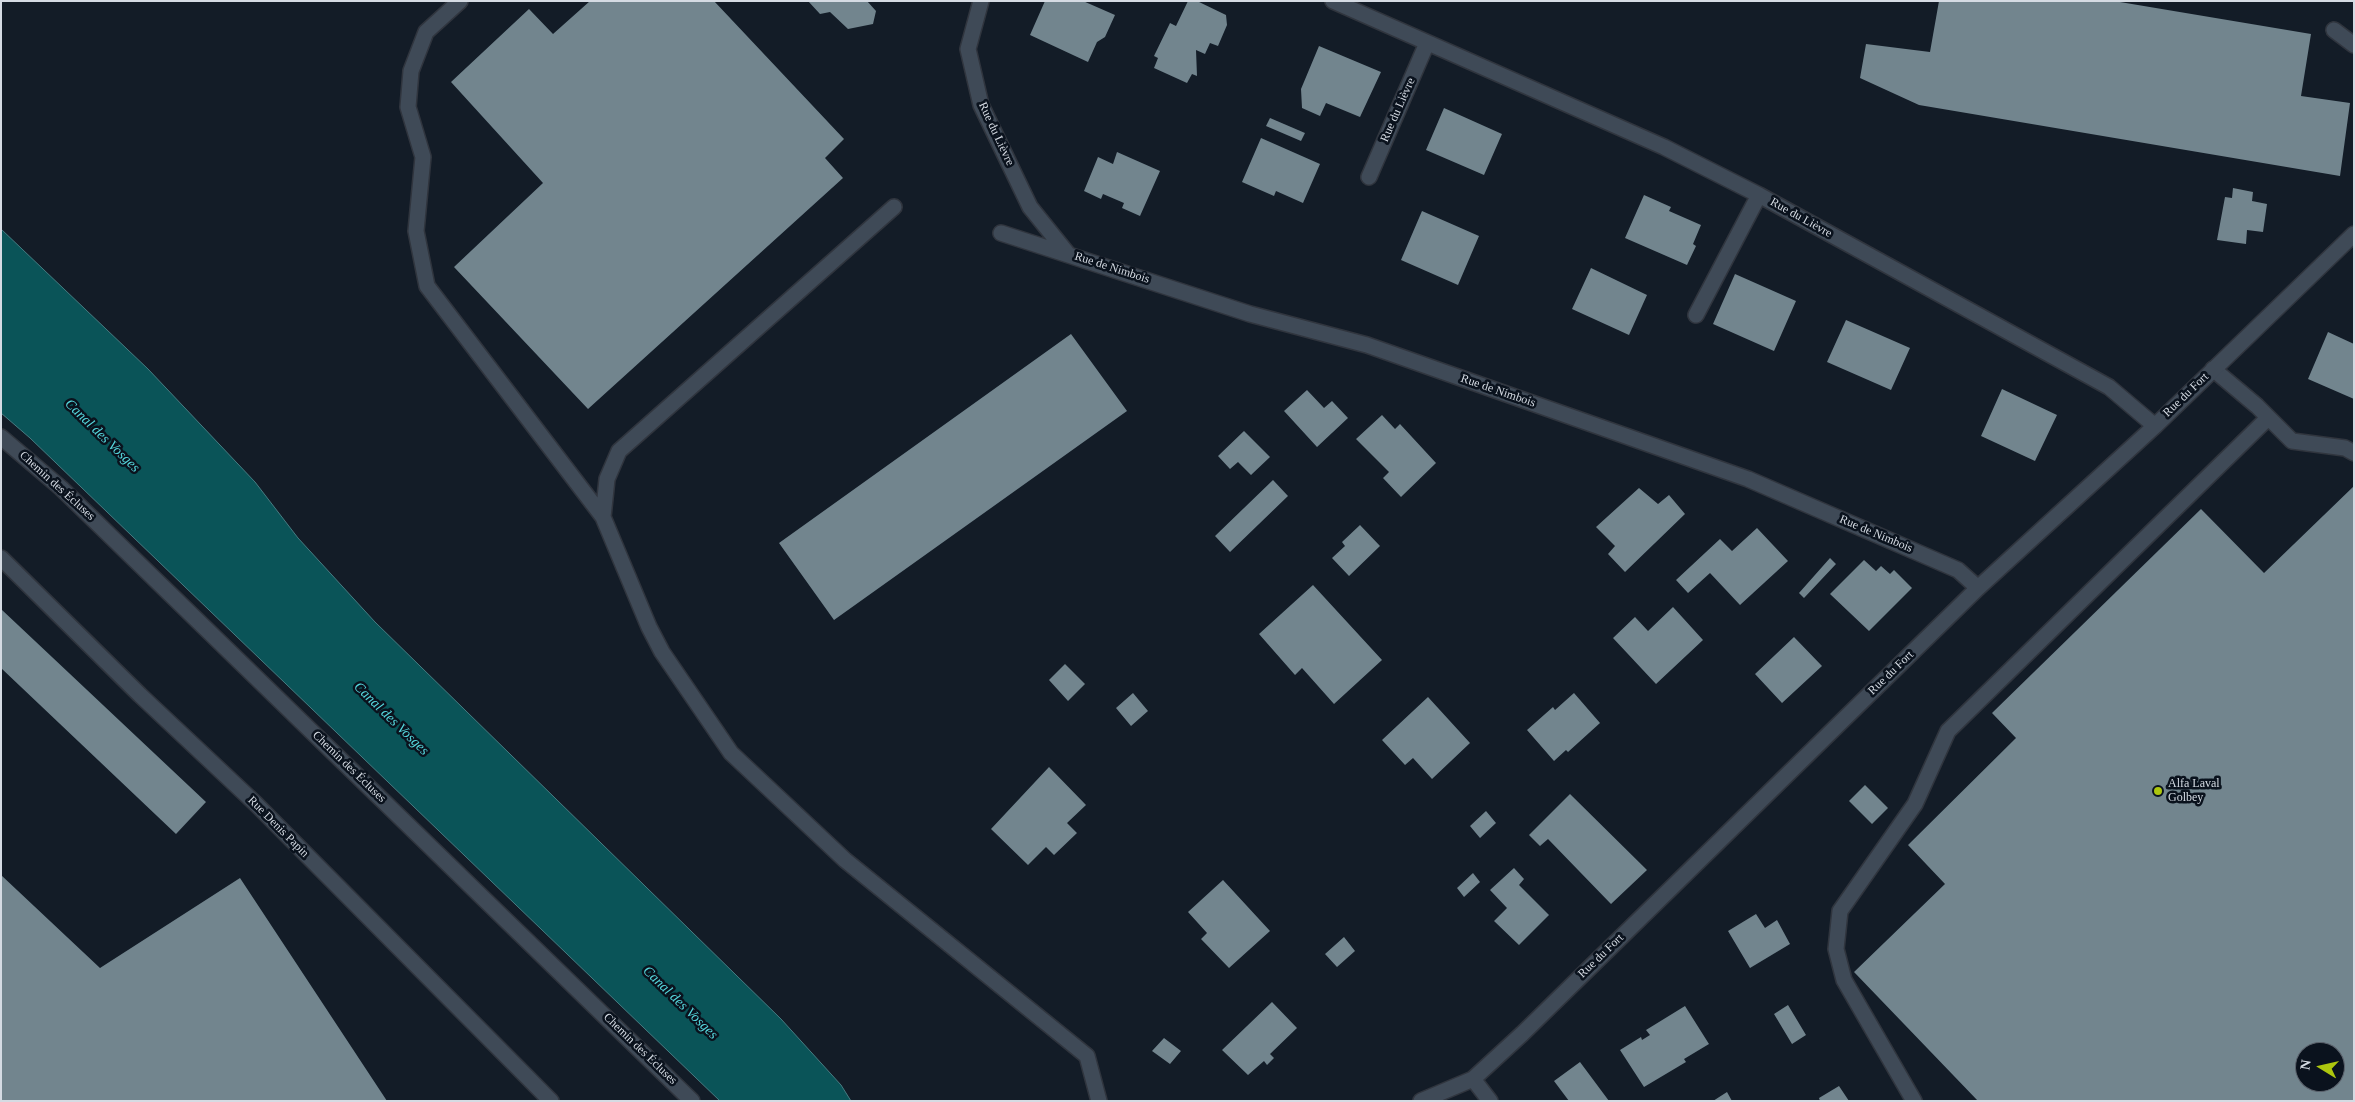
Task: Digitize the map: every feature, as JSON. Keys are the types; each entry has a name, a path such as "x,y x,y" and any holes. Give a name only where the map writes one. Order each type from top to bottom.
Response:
{"street":[{"path":"460,1 426,32 411,71 408,107 423,157 416,231 427,286 603,517 649,627 662,652 731,753 845,860 1087,1056 1099,1101"},
{"name":"Rue du Lièvre","path":"981,1 968,49 981,105 1030,206 1067,254"},
{"name":"Rue du Lièvre","path":"1332,1 1664,147 1759,195 2109,387 2155,426"},
{"path":"2334,30 2354,45"},
{"name":"Rue du Lièvre","path":"1369,177 1428,43"},
{"path":"1696,315 1759,195"},
{"path":"603,517 607,479 619,451 894,207"},
{"name":"Rue de Nimbois","path":"1001,233 1250,314 1367,345 1748,479 1958,570 1978,588"},
{"name":"Rue du Fort","path":"1422,1101 1472,1079 1522,1034 1978,588 2155,426 2354,234"},
{"path":"2213,369 2292,442 2345,448 2354,453"},
{"path":"1914,1101 1844,980 1836,949 1840,911 1915,804 1948,731 2268,418"},
{"name":"Chemin des Écluses","path":"1,437 61,488 692,1101"},
{"name":"Rue Denis Papin","path":"1,558 256,804 551,1101"},
{"path":"1472,1079 1490,1101"}],"water":[{"name":"Canal des Vosges","path":"1,229 148,369 255,482 298,538 375,622 781,1019 841,1085 851,1101 720,1101 30,438 1,413"}],"building":[{"path":"590,1 714,1 844,139 825,158 843,178 588,409 454,267 543,183 451,82 529,9 553,34"},
{"path":"808,1 867,1 876,11 873,24 848,29 830,12 820,14"},
{"path":"1045,1 1083,1 1115,15 1105,37 1097,42 1088,62 1030,35"},
{"path":"1188,1 1197,1 1226,15 1227,25 1218,46 1210,43 1205,54 1196,50 1197,76 1192,74 1187,83 1154,68 1158,58 1154,56 1170,23 1176,26"},
{"path":"1939,1 2114,1 2311,34 2301,96 2350,103 2340,176 1919,105 1860,78 1866,44 1930,52"},
{"path":"1319,46 1381,72 1360,117 1326,103 1320,116 1302,108 1301,89"},
{"path":"1444,108 1502,134 1484,175 1426,150"},
{"path":"1270,118 1305,133 1301,141 1266,126"},
{"path":"1261,138 1320,164 1303,203 1276,191 1274,196 1242,182"},
{"path":"1117,152 1160,171 1140,216 1122,208 1124,203 1103,194 1101,199 1084,191 1098,157 1113,164"},
{"path":"2233,188 2253,192 2252,201 2267,204 2263,232 2247,230 2246,244 2217,240 2225,197 2232,198"},
{"path":"1644,195 1671,207 1669,211 1701,225 1693,244 1696,246 1687,265 1625,238"},
{"path":"1422,211 1479,236 1458,285 1401,260"},
{"path":"1591,268 1647,295 1629,335 1572,309"},
{"path":"1735,274 1796,301 1774,351 1713,324"},
{"path":"1846,320 1910,348 1891,390 1827,362"},
{"path":"2328,332 2354,344 2354,399 2308,379"},
{"path":"1071,334 1127,411 834,620 779,543"},
{"path":"2002,389 2057,415 2035,461 1981,436"},
{"path":"1307,390 1324,408 1332,401 1348,418 1317,447 1284,411"},
{"path":"1382,415 1395,429 1400,424 1436,463 1401,497 1383,478 1389,472 1356,439"},
{"path":"1244,431 1270,457 1251,475 1238,462 1230,469 1218,456"},
{"path":"1273,480 1288,496 1230,552 1215,536"},
{"name":"Alfa Laval Golbey","path":"2354,486 2354,1101 1978,1101 1854,972 1945,884 1908,845 2016,738 1992,713 2201,509 2264,573"},
{"path":"1639,488 1658,504 1669,495 1685,514 1625,572 1608,554 1615,546 1596,527"},
{"path":"1360,525 1380,546 1349,576 1332,558 1345,546 1342,542"},
{"path":"1757,528 1788,561 1740,605 1710,573 1688,593 1676,580 1720,539 1732,551"},
{"path":"1830,558 1836,564 1804,598 1799,593"},
{"path":"1864,560 1876,571 1881,566 1890,574 1894,570 1912,588 1869,631 1830,594"},
{"path":"1313,585 1382,660 1334,704 1302,668 1295,675 1259,634"},
{"path":"1673,607 1703,640 1656,684 1613,638 1635,617 1648,631"},
{"path":"1,609 206,802 176,834 1,668"},
{"path":"1794,637 1822,666 1782,703 1755,674"},
{"path":"1065,664 1085,684 1068,701 1049,680"},
{"path":"1133,693 1148,711 1131,726 1116,708"},
{"path":"1574,693 1600,723 1568,752 1566,750 1554,761 1527,730 1553,707 1555,710"},
{"path":"1428,697 1470,743 1432,779 1413,758 1405,765 1382,740"},
{"path":"1049,767 1086,805 1067,823 1077,833 1054,855 1046,847 1028,865 991,829"},
{"path":"1865,785 1888,808 1872,824 1849,801"},
{"path":"1570,794 1647,870 1611,904 1548,839 1540,846 1529,835"},
{"path":"1486,811 1496,823 1480,838 1470,826"},
{"path":"1514,868 1524,879 1519,885 1549,915 1519,945 1494,921 1507,908 1490,890"},
{"path":"1473,873 1480,882 1464,897 1457,888"},
{"path":"1,875 100,968 240,878 387,1101 1,1101"},
{"path":"1223,880 1270,931 1229,968 1201,939 1207,933 1188,912"},
{"path":"1756,914 1765,928 1777,920 1790,944 1750,968 1728,931"},
{"path":"1344,937 1355,951 1337,967 1325,954"},
{"path":"1272,1002 1297,1028 1270,1054 1274,1058 1267,1065 1264,1061 1248,1075 1222,1050"},
{"path":"1788,1005 1806,1035 1792,1044 1774,1014"},
{"path":"1685,1006 1709,1044 1684,1059 1686,1062 1644,1087 1620,1050 1641,1037 1642,1040 1650,1035 1646,1030"},
{"path":"1164,1038 1181,1051 1170,1064 1152,1051"},
{"path":"1580,1062 1609,1101 1569,1101 1554,1081"},
{"path":"1839,1086 1849,1101 1820,1101 1819,1098"},
{"path":"1727,1092 1732,1101 1713,1101"}],"place":[{"name":"Alfa Laval Golbey","path":"2158,791"}]}
